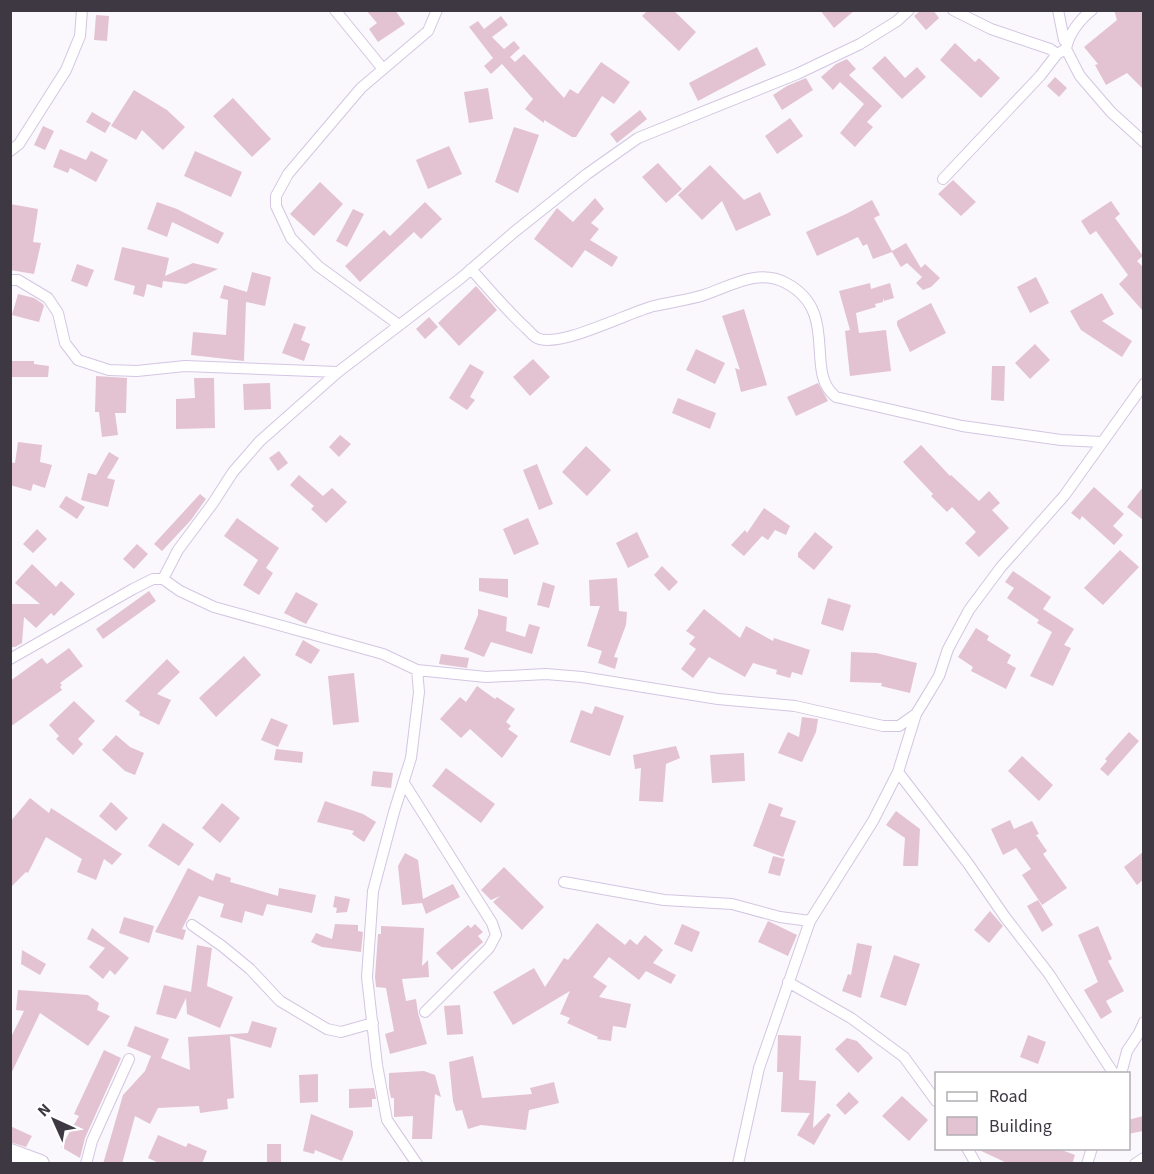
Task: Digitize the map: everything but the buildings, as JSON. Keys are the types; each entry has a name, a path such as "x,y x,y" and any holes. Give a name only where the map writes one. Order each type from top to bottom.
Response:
{"main road":[{"path":"10,1153 40,1164"}],"street":[{"path":"10,151 19,144 66,70 80,36 82,10"},
{"path":"335,10 383,69"},
{"path":"399,325 318,266 291,238 276,206 276,196 288,174 361,88 428,31 437,10"},
{"path":"163,579 178,550 233,472 260,441 338,372 471,269 587,174 638,138 796,74 860,44 897,21 909,10"},
{"path":"953,10 991,28 1050,49 1064,48"},
{"path":"1058,10 1064,48 1080,76 1111,112 1143,142"},
{"path":"943,179 1033,84 1064,48 1084,16 1092,10"},
{"path":"471,269 537,338 549,341 586,331 652,306 701,296 753,277 774,277 799,291 813,309 820,335 823,382 828,392 836,398 962,426 1061,440 1102,442"},
{"path":"10,280 18,280 48,298 58,313 65,343 78,360 109,370 137,371 184,366 338,372"},
{"path":"738,1164 759,1068 810,921 873,821 898,772 916,714 939,676 948,649 969,610 1001,567 1065,496 1143,384"},
{"path":"10,659 133,589 153,579 163,579 180,591 214,607 383,654 417,670 486,677 546,674 582,677 718,699 795,706 883,726 899,726 916,714"},
{"path":"417,670 419,692 411,758 373,891 367,977 377,1065 387,1120 417,1164"},
{"path":"898,772 1049,974 1113,1072"},
{"path":"404,783 492,923 496,935 489,948 425,1012"},
{"path":"564,882 664,900 732,904 780,917 810,921"},
{"path":"192,925 250,969 280,1001 327,1029 341,1032 373,1023"},
{"path":"788,982 851,1018 904,1057 935,1100"},
{"path":"1122,1072 1127,1051 1139,1033 1143,1022"},
{"path":"86,1164 92,1141 129,1059"},
{"path":"968,1150 976,1164"},
{"path":"1135,1164 1143,1158"}]}
